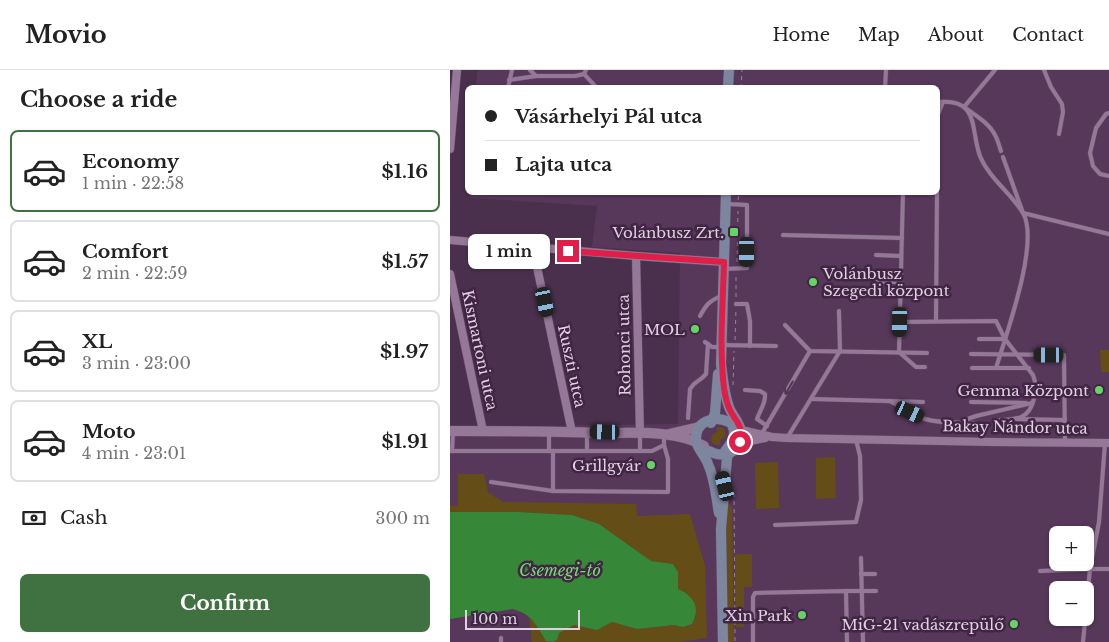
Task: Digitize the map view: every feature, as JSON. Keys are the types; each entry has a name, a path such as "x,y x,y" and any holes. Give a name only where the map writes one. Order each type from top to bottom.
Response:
{"main road":[{"path":"728,85 729,70"},
{"path":"721,529 729,486 726,454 733,440 734,426 738,423 729,408 729,391 721,364 726,195"},
{"path":"721,364 714,377 711,419 704,432 703,446 700,451 708,462 721,529 723,642"},
{"path":"703,446 717,455 726,454 734,450 738,445 741,438 724,409 729,391"},
{"path":"713,482 714,467 697,432 700,427 711,419 720,418 734,426"}],"street":[{"path":"450,149 457,70"},
{"path":"450,240 636,256 724,266"},
{"name":"Ruszti utca","path":"533,248 572,432"},
{"name":"Rohonci utca","path":"636,256 640,434"},
{"name":"Kismartoni utca","path":"450,274 483,431"},
{"name":"Bakay Nándor utca","path":"734,426 761,435 787,438 1107,443"},
{"path":"451,431 665,434 700,427"},
{"path":"665,434 703,446"},
{"name":"Bakay Nándor utca","path":"738,445 772,437"}],"lane":[{"path":"508,85 512,70"},
{"path":"530,70 536,76"},
{"path":"885,85 886,70"},
{"path":"964,107 995,70"},
{"path":"1044,70 1051,87 1062,104 1063,112 1059,134"},
{"path":"509,80 536,76 576,76 585,72 595,85"},
{"path":"940,102 956,103 986,124 992,130 1001,151"},
{"path":"964,107 973,121 978,150 982,160 1023,213 1109,234"},
{"path":"1109,113 1106,114 1096,128 1090,152 1092,166 1100,174 1109,176"},
{"path":"996,368 1022,280 1028,235 1028,227 1003,157"},
{"path":"899,352 903,195"},
{"path":"936,321 937,195"},
{"path":"724,266 737,269 747,268 747,205 726,204"},
{"path":"784,235 902,238"},
{"path":"876,255 901,256"},
{"path":"877,282 900,282"},
{"path":"700,316 706,305 723,295"},
{"path":"736,304 747,304 750,321 750,346"},
{"path":"787,438 840,351 839,311"},
{"path":"900,322 996,321 1005,339 1029,368 1036,381 1036,394 1029,410 1026,414 1012,419"},
{"path":"785,325 810,351 927,352"},
{"path":"979,339 1005,339"},
{"path":"688,418 690,389 706,374 707,343 712,347 735,345 776,346"},
{"path":"761,435 810,351"},
{"path":"899,352 916,367 925,367"},
{"path":"971,354 1064,355 1065,443"},
{"path":"972,368 1029,368"},
{"path":"745,390 760,391 765,394 766,400 757,419 767,426"},
{"path":"812,399 923,402"},
{"path":"889,401 927,419 975,423"},
{"path":"971,402 1032,403"},
{"path":"959,422 976,416 1032,403"},
{"path":"994,421 1012,419 1065,420"},
{"path":"451,431 451,451 652,452 664,445"},
{"path":"549,432 553,491"},
{"path":"587,432 587,451"},
{"path":"640,434 640,452"},
{"path":"491,482 553,491 668,492 668,459 664,445 665,434"},
{"path":"775,525 856,522 861,500 860,456 856,440"},
{"path":"1094,548 1099,522 1107,443"},
{"path":"861,558 862,642"},
{"path":"1094,568 1109,569"},
{"path":"1040,571 1049,570"},
{"path":"1083,642 1090,571"},
{"path":"861,574 875,574"},
{"path":"846,591 847,642"},
{"path":"754,642 753,597 755,593 876,591"},
{"path":"846,626 862,625"}],"path":[{"path":"741,85 742,70"},
{"path":"729,391 735,345 738,195"},
{"path":"729,486 735,642"}],"shaded area":[{"path":"479,70 1109,70 1109,642 450,642 450,427 678,424 680,253 592,247 597,206 471,198 471,195 940,195 940,85 476,85"},
{"path":"1100,350 1109,350 1109,372 1101,372"},
{"path":"717,427 724,428 726,434 720,440 720,445 712,443 711,439 713,434 717,432"},
{"path":"835,457 836,498 816,499 816,458"},
{"path":"778,462 779,508 756,509 755,463"},
{"path":"458,474 484,474 488,492 503,502 636,504 637,516 690,514 705,566 707,638 680,642 553,642 557,640 558,633 574,625 597,630 612,622 637,629 674,625 684,627 692,624 696,617 695,605 678,589 678,572 673,564 651,561 599,524 572,515 517,512 450,512 450,506 458,506"},
{"path":"726,503 732,508 734,642 726,642 724,526"},
{"path":"752,554 752,587 744,587 744,627 736,627 735,555"},
{"path":"529,616 533,619 546,641 549,642 532,642"}],"water":[{"name":"Csemegi-tó","path":"450,512 518,512 572,515 599,524 651,561 673,564 678,572 678,589 692,599 696,608 695,618 692,624 683,627 674,625 637,629 612,622 597,630 574,625 559,633 557,640 553,642 546,641 530,618 520,611 513,609 450,619"}],"place":[{"name":"Volánbusz Zrt.","path":"734,232"},
{"name":"Volánbusz Szegedi központ","path":"813,282"},
{"name":"MOL","path":"695,329"},
{"name":"Gemma Központ","path":"1099,390"},
{"name":"Grillgyár","path":"651,465"},
{"name":"Xin Park","path":"802,615"},
{"name":"MiG-21 vadászrepülő","path":"1014,624"}],"route":[{"path":"568,251 724,262 721,364 729,408 740,426 740,442"}]}
